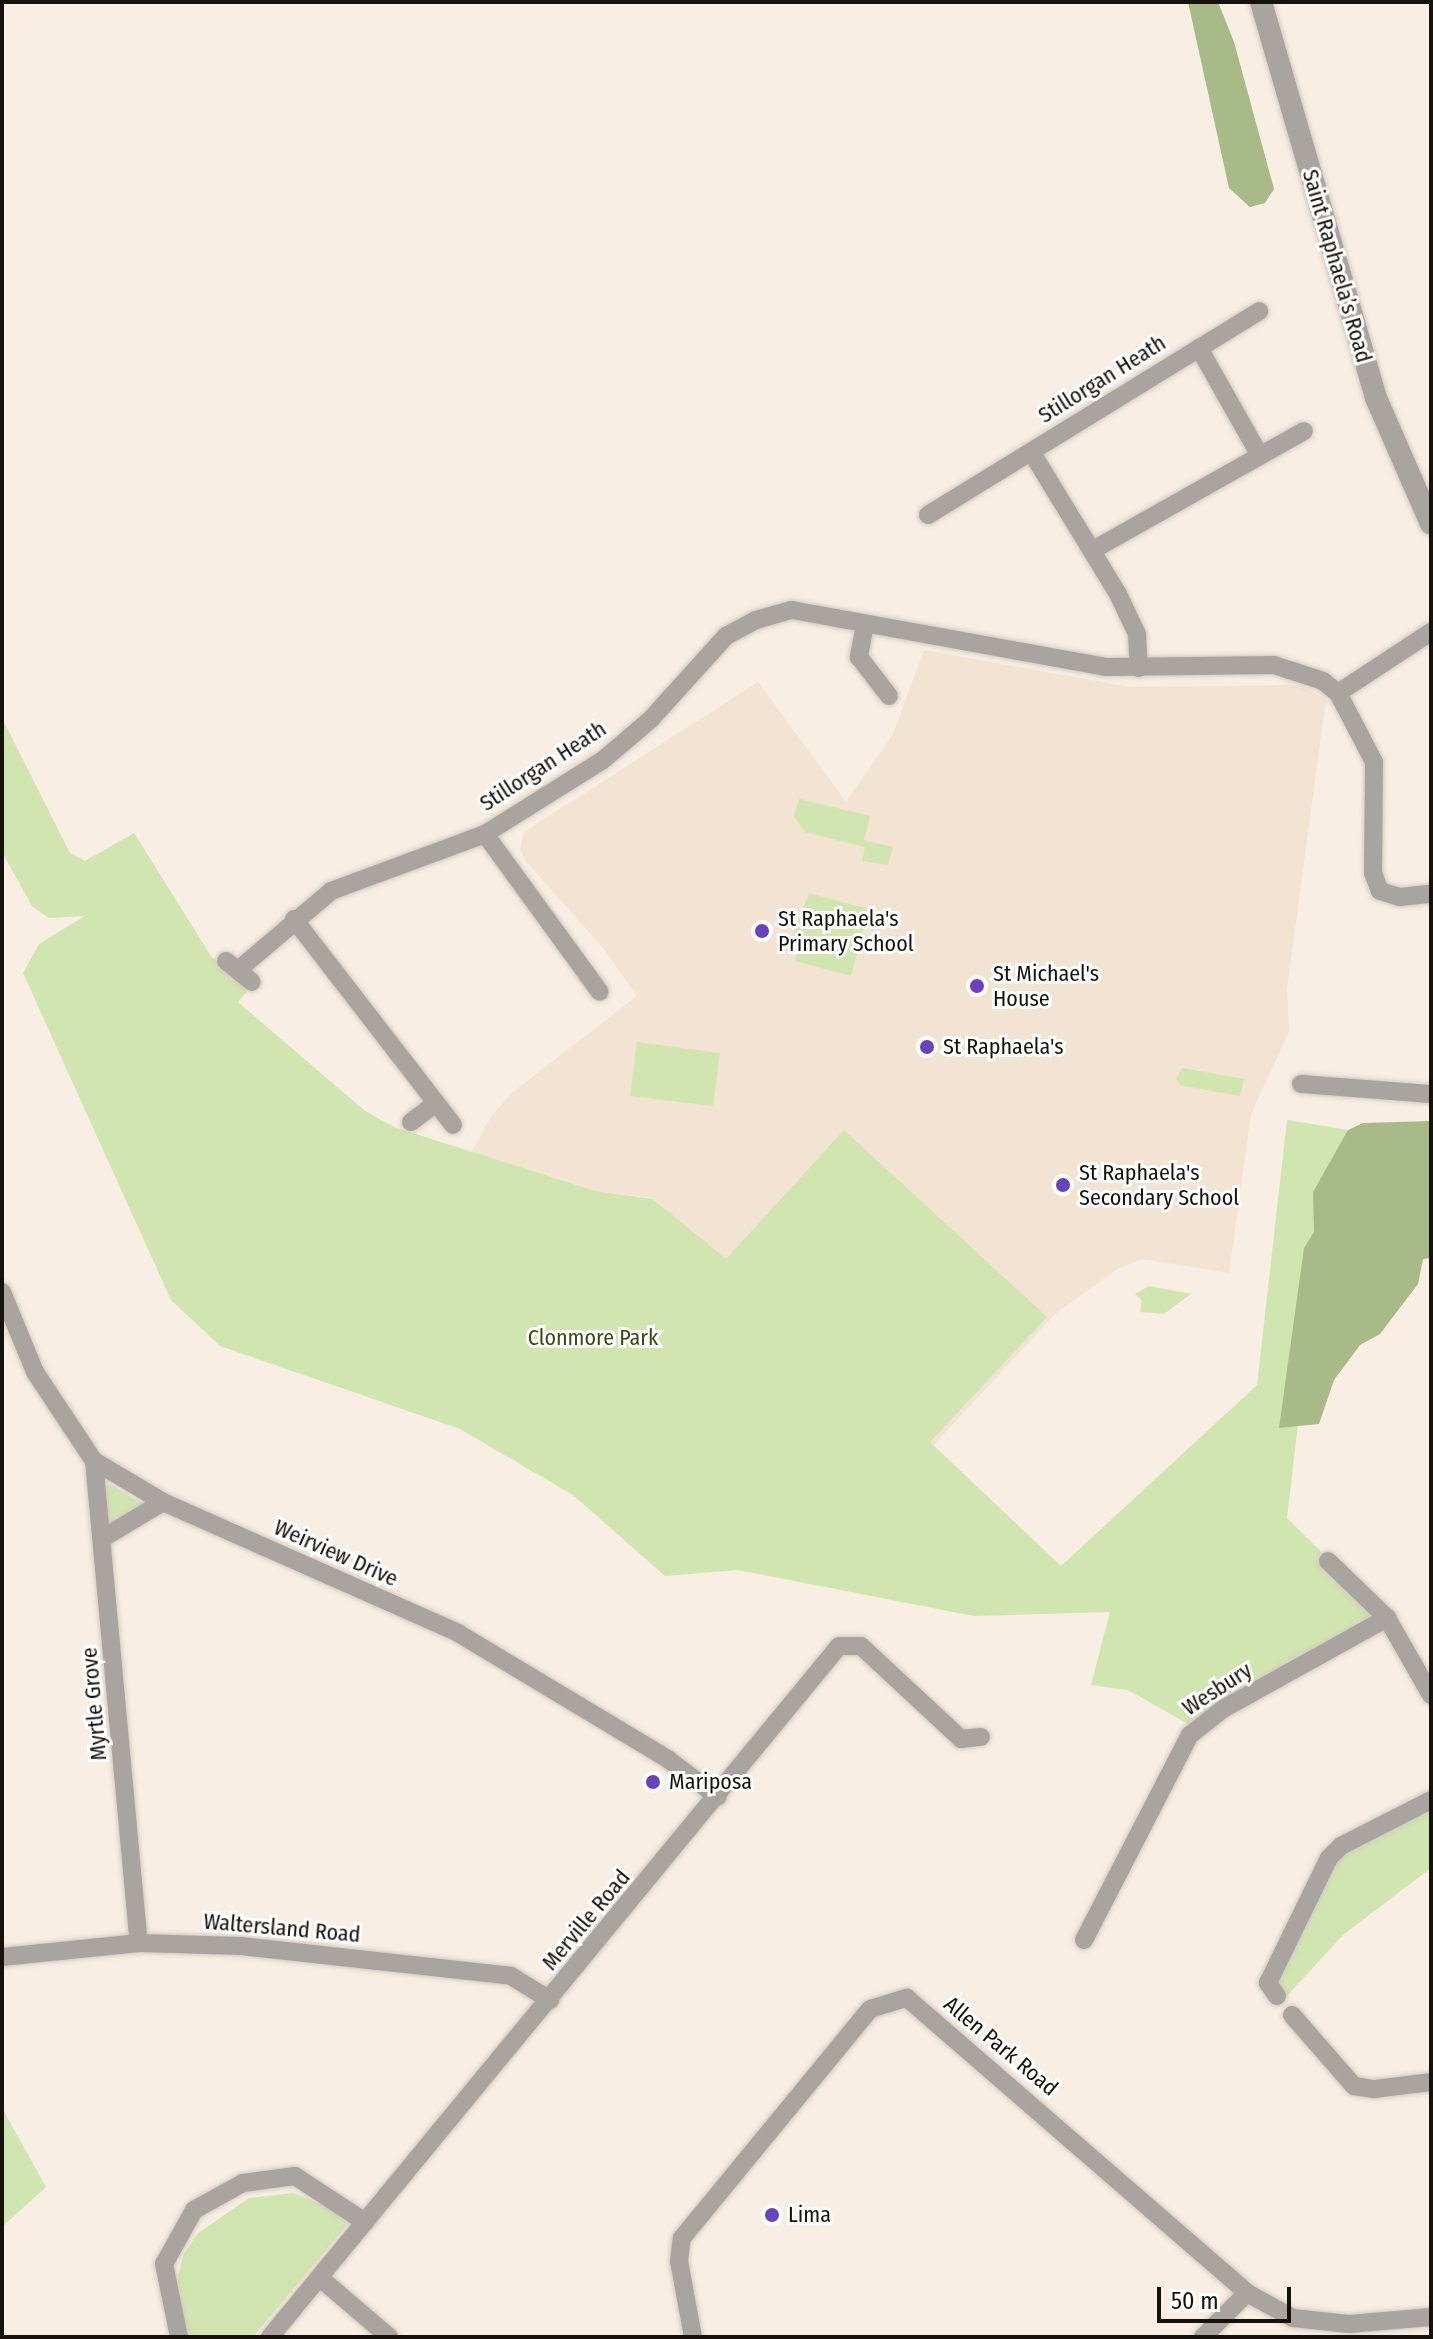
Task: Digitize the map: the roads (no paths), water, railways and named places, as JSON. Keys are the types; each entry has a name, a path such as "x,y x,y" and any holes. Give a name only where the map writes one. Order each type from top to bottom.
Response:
{"street":[{"name":"Saint Raphaela’s Road","path":"1261,2 1376,398 1431,524"},
{"name":"Stillorgan Heath","path":"928,515 1259,311"},
{"name":"Stillorgan Heath","path":"1199,348 1259,454"},
{"path":"1093,550 1304,431"},
{"name":"Stillorgan Heath","path":"1032,453 1093,550 1137,634 1139,668"},
{"name":"Stillorgan Heath","path":"239,971 294,919 361,876 485,834 603,760 651,719 726,636 792,610 865,625 1139,668 1274,665 1323,681 1338,693"},
{"path":"865,625 859,657 889,696"},
{"path":"1431,632 1338,693 1374,762 1373,873 1380,891 1400,897 1431,894"},
{"name":"Stillorgan Heath","path":"485,834 600,992"},
{"path":"294,919 453,1125"},
{"path":"1301,1084 1431,1094"},
{"path":"411,1122 436,1103"},
{"name":"Weirview Drive","path":"2,1292 35,1372 94,1461 163,1502 458,1633 669,1760 718,1797"},
{"name":"Myrtle Grove","path":"94,1461 139,1943"},
{"path":"103,1538 163,1502"},
{"path":"1328,1561 1387,1618 1431,1695"},
{"name":"Wesbury","path":"1084,1940 1190,1735 1223,1709 1387,1618"},
{"name":"Merville Road","path":"270,2337 718,1797 839,1646 861,1646 961,1739 981,1737"},
{"path":"1277,1996 1268,1983 1329,1858 1341,1846 1431,1800"},
{"name":"Waltersland Road","path":"2,1957 139,1943 241,1946 511,1976 550,2000"},
{"name":"Allen Park Road","path":"693,2337 679,2261 682,2238 870,2009 907,1998 1247,2293 1293,2318 1349,2324 1431,2317"},
{"path":"1292,2015 1354,2086 1374,2089 1431,2082"},
{"path":"179,2337 164,2264 194,2210 243,2183 295,2176 365,2222"},
{"path":"320,2278 389,2337"},
{"path":"1203,2337 1247,2293"}],"place":[{"name":"St Raphaela's Primary School","path":"762,931"},
{"name":"St Michael's House","path":"977,986"},
{"name":"St Raphaela's","path":"927,1047"},
{"name":"St Raphaela's Secondary School","path":"1063,1185"},
{"name":"Mariposa","path":"653,1782"},
{"name":"Lima","path":"772,2215"}],"park label":[{"name":"Clonmore Park","path":"593,1338"}]}
